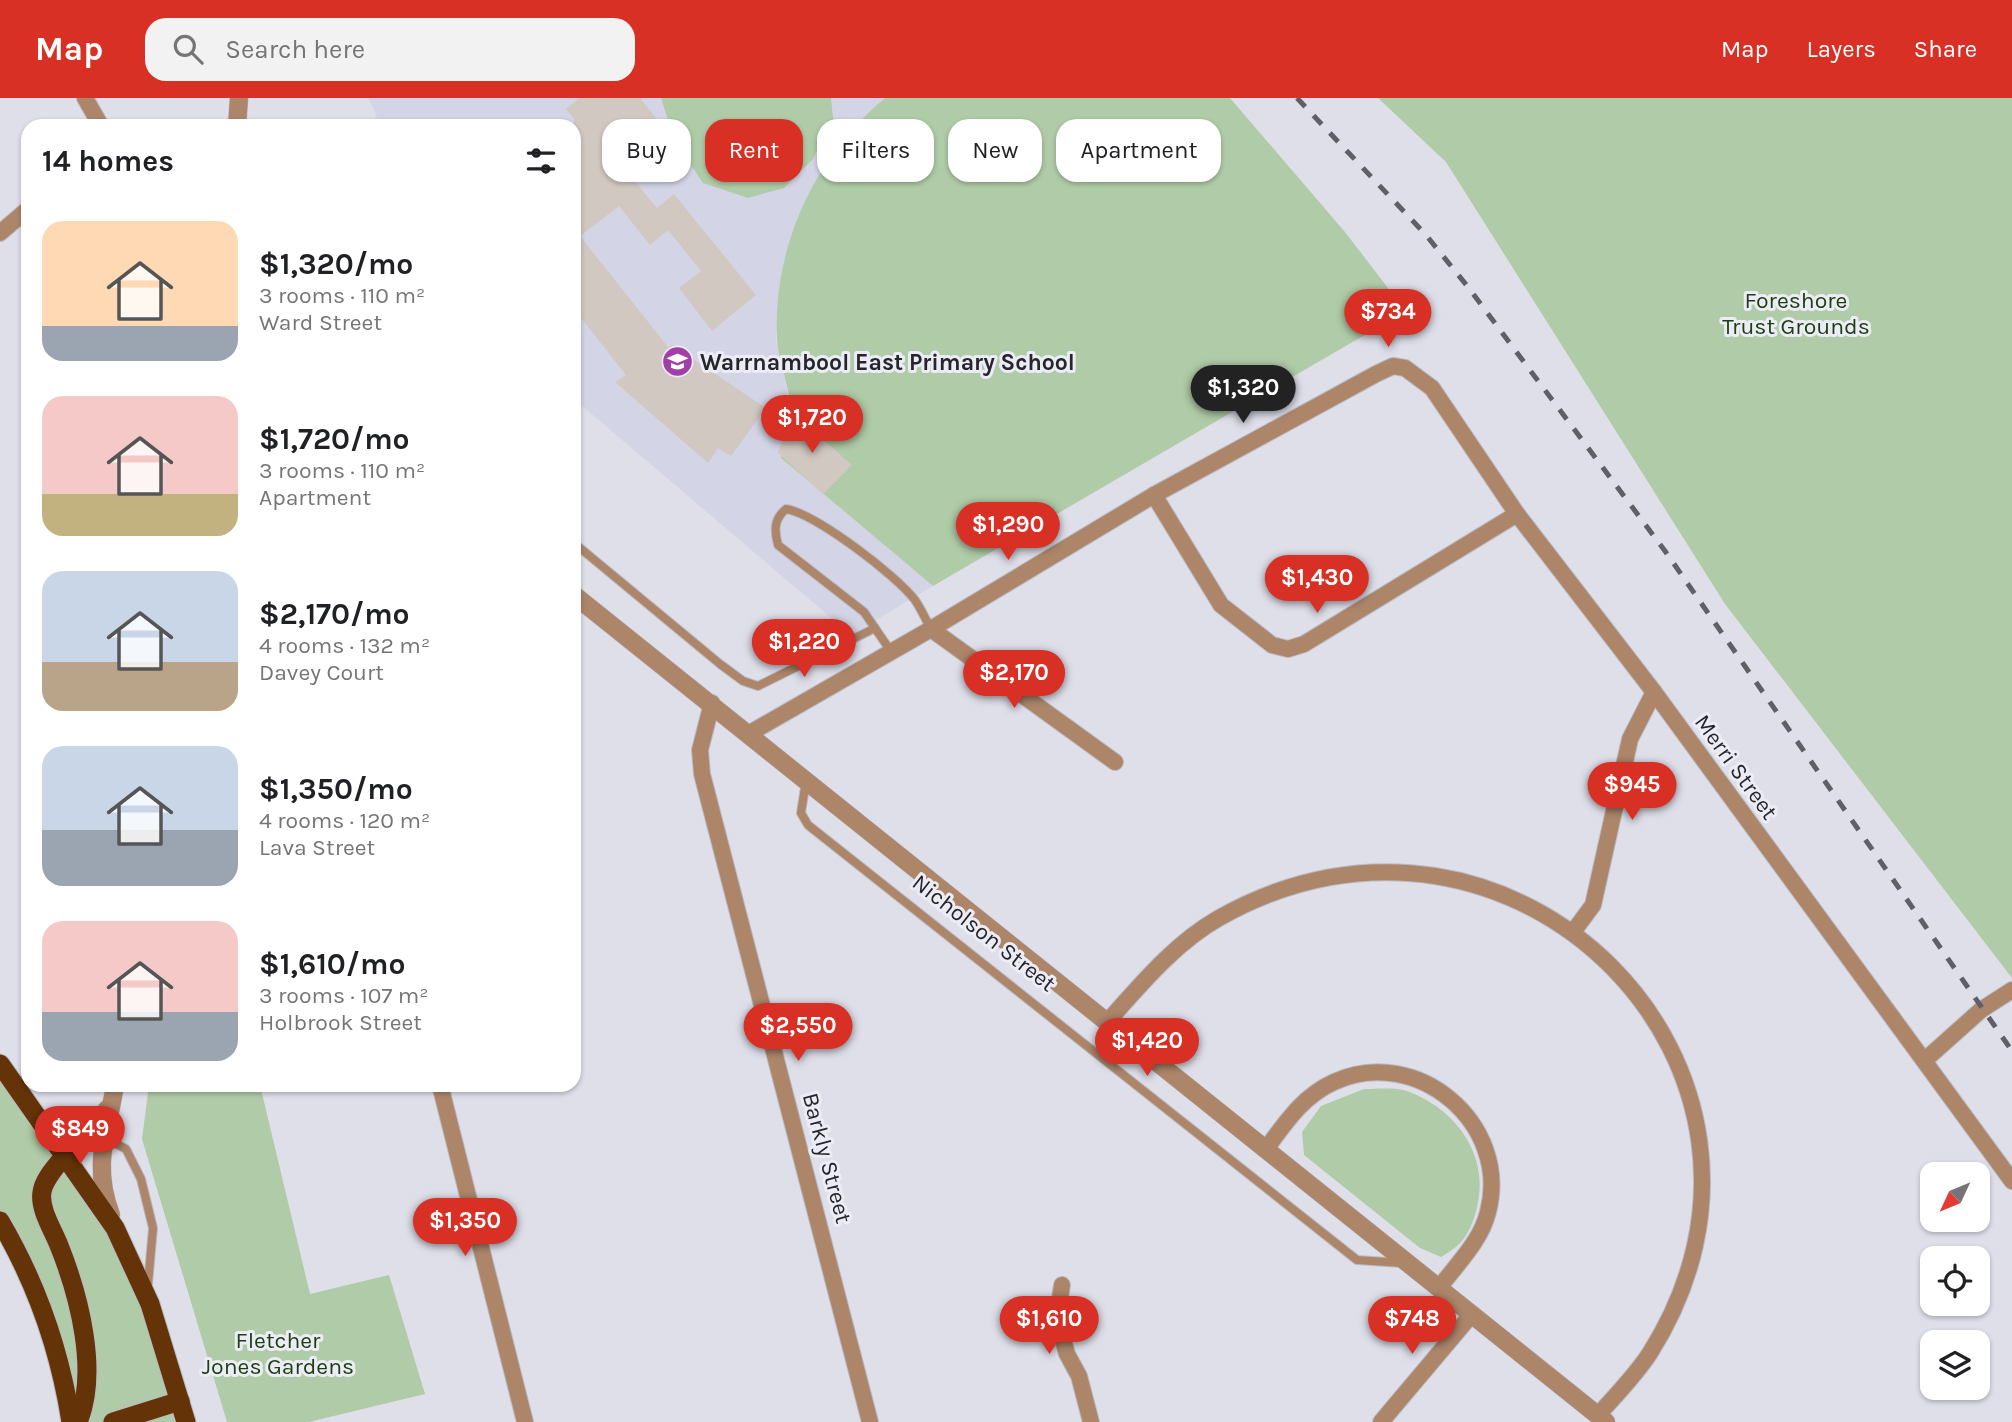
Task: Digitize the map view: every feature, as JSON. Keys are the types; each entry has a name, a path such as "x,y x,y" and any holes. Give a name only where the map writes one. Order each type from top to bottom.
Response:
{"highway":[{"path":"0,1064 115,1228 150,1304 186,1422"},
{"path":"65,1155 45,1183 41,1195 71,1276 80,1311 86,1388 84,1408 78,1422"},
{"path":"0,1221 40,1299 59,1360 71,1422"},
{"path":"113,1422 180,1401"}],"street":[{"path":"85,98 97,119"},
{"path":"238,119 239,98"},
{"path":"0,233 21,215"},
{"name":"Merri Street","path":"1154,495 1376,373 1393,366 1405,368 1424,380 1456,422 1517,514 1654,692 2012,1181"},
{"path":"750,733 890,650 932,629 1154,495 1221,605 1272,645 1288,649 1304,644 1517,514"},
{"name":"Nicholson Street","path":"581,600 750,733 1602,1419"},
{"path":"932,629 1115,762"},
{"path":"1573,932 1593,905 1630,739 1654,692"},
{"name":"Barkly Street","path":"712,703 700,750 702,774 870,1422"},
{"path":"1108,1021 1158,967 1216,920 1250,902 1325,877 1390,871 1466,881 1521,901 1573,932 1628,983 1666,1041 1682,1077 1693,1116 1699,1161 1697,1223 1683,1283 1650,1352 1602,1419"},
{"path":"1925,1060 1981,1010 2012,990"},
{"path":"1266,1149 1306,1099 1346,1077 1378,1072 1396,1073 1430,1084 1448,1096 1476,1128 1485,1146 1491,1167 1492,1190 1483,1230 1439,1288"},
{"path":"114,1092 98,1134 102,1191 115,1228"},
{"path":"442,1092 525,1422"},
{"path":"65,1155 98,1134"},
{"path":"1062,1285 1057,1318 1067,1354 1079,1376 1091,1422"},
{"path":"1381,1422 1472,1314"}],"lane":[{"path":"890,650 864,612 778,545 774,532 779,515 786,509 814,518 895,581 915,600 932,629"},
{"path":"581,549 720,664 743,681 758,686 875,628"},
{"name":"Nicholson Street","path":"806,778 801,813 808,825 1357,1260 1408,1263"},
{"path":"98,1134 126,1149 141,1179 153,1228 148,1278 150,1304"}],"shaded area":[{"name":"Warrnambool East Primary School","path":"368,98 885,98 863,119 817,119 817,179 782,276 776,339 791,408 781,458 933,586 854,633 836,622 581,405 581,119 374,119 377,116"}],"green space":[{"path":"661,98 831,98 833,119 817,119 817,151 803,169 803,119 705,119 705,182 790,182 784,188 748,198 703,183 691,165 691,119 668,119"},
{"path":"885,98 1230,98 1345,232 1388,288 1387,322 933,586 781,458 791,412 777,338 782,270 803,205 817,179 817,182 934,182 934,119 862,119"},
{"name":"Foreshore Trust Grounds","path":"1378,98 2012,98 2012,978 1725,604 1446,162"},
{"path":"0,1065 115,1228 185,1422 71,1422 68,1400 0,1221"},
{"path":"1364,1089 1402,1090 1425,1099 1454,1122 1473,1152 1480,1188 1477,1208 1469,1231 1461,1242 1441,1257 1420,1248 1304,1155 1302,1132 1321,1106"},
{"name":"Fletcher Jones Gardens","path":"148,1092 262,1092 310,1294 389,1275 425,1394 309,1422 227,1422 142,1139"}],"building":[{"path":"579,98 640,98 656,119 602,119 602,182 636,182 657,208 674,194 756,295 712,331 679,288 701,271 668,230 650,245 619,206 581,235 581,119 574,119 566,109"},
{"path":"581,237 668,347 672,345 766,408 731,456 718,448 708,463 615,382 626,375 581,318"},
{"path":"792,412 852,465 823,494 778,453"}],"railway":[{"path":"1297,98 1426,235 1468,287 1665,551 2012,1051"}],"place":[{"name":"Warrnambool East Primary School","path":"677,362"}]}
